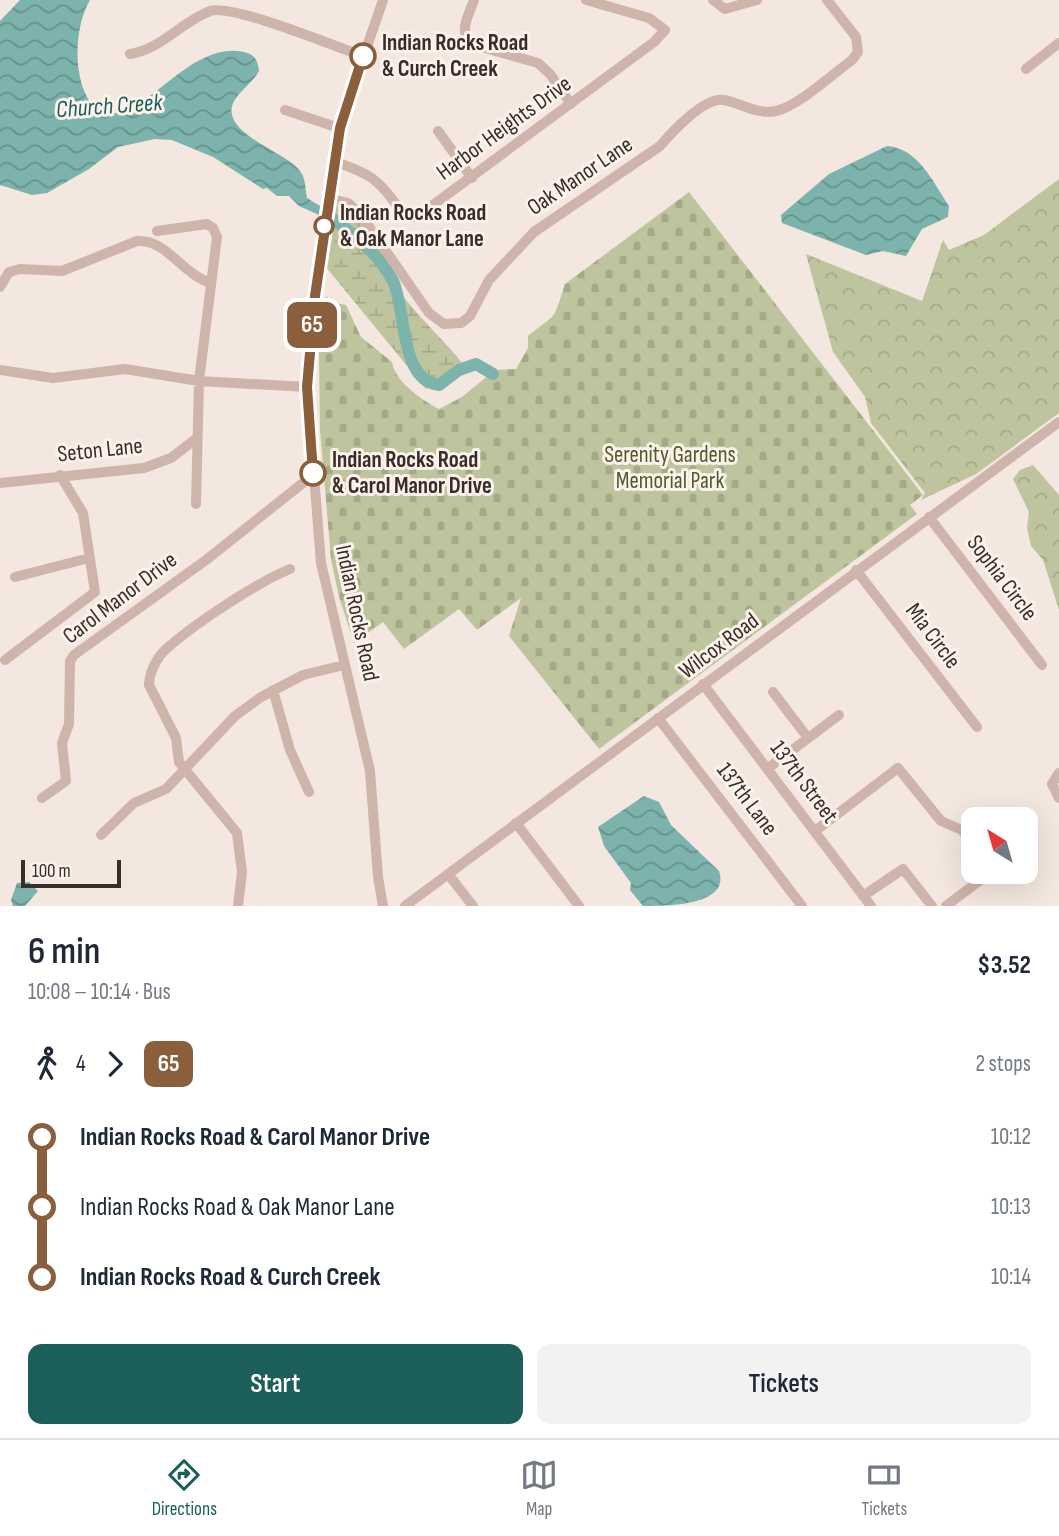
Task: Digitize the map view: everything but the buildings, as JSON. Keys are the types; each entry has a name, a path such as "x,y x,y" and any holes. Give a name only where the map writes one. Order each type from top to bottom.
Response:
{"street":[{"name":"Indian Rocks Road","path":"383,0 340,128 333,161 309,345 307,387 324,586 363,728 370,771 378,877 383,906"},
{"path":"474,0 464,26 471,44 538,63 550,74 571,104"},
{"name":"Harbor Heights Drive","path":"333,161 378,179 409,218 418,216 571,104 665,30 649,18 586,0"},
{"path":"713,0 724,9 757,0"},
{"name":"Oak Manor Lane","path":"328,198 348,203 361,215 429,313 444,324 461,323 476,309 496,271 534,232 660,146 677,125 709,103 725,100 752,110 779,110 852,60 858,52 856,37 827,0"},
{"path":"130,54 148,51 201,15 226,9 363,56"},
{"path":"1026,69 1059,43"},
{"path":"285,110 340,128"},
{"path":"438,131 472,178"},
{"path":"157,232 206,224 213,228 217,237 199,381 196,504"},
{"path":"0,287 9,272 20,269 62,271 137,241 148,240 159,244 194,277 211,283"},
{"path":"0,370 53,378 125,369 199,381 307,387"},
{"name":"Wilcox Road","path":"405,906 1059,422"},
{"name":"Seton Lane","path":"0,483 156,465 197,438"},
{"path":"5,660 95,592 83,513 60,475"},
{"name":"Carol Manor Drive","path":"42,798 66,781 62,743 69,724 69,661 74,655 206,560 313,475"},
{"name":"Sophia Circle","path":"929,517 1042,664"},
{"path":"15,577 89,558"},
{"path":"238,906 242,872 237,833 179,762 176,738 149,685 154,667 162,653 264,579 290,569"},
{"name":"Mia Circle","path":"856,570 976,727"},
{"path":"101,835 134,803 166,789 186,772 235,716 273,690 303,675 344,665"},
{"name":"137th Street","path":"703,684 871,906"},
{"path":"273,690 290,750 309,792"},
{"path":"774,692 808,738"},
{"path":"767,769 839,715"},
{"name":"137th Lane","path":"658,718 802,906"},
{"path":"814,831 898,768 941,821 961,830"},
{"path":"1059,773 1052,784 1059,798"},
{"path":"516,823 579,906"},
{"path":"863,896 904,869 932,906"},
{"path":"448,874 473,906"},
{"path":"946,906 975,884"}],"green space":[{"path":"1059,179 1059,413 976,474 921,500 925,493 871,423 865,397 833,352 806,254 922,301 943,240 949,250 984,235"},
{"name":"Serenity Gardens Memorial Park","path":"689,192 923,495 910,505 917,514 599,749 509,636 521,598 477,630 459,609 404,649 383,622 354,643 339,597 331,559 320,430 319,354 326,296 331,302 346,305 361,337 392,362 398,377 410,390 439,409 462,397 495,370 516,369 528,348 528,336 553,315 565,284"},
{"path":"334,205 348,207 384,251 385,264 401,294 462,363 426,389 325,266"},
{"path":"1033,465 1059,495 1059,610 1043,560 1031,546 1027,528 1029,512 1013,479 1020,470"}],"water":[{"path":"20,0 90,0 80,26 79,74 83,89 99,112 115,113 130,109 184,70 213,54 228,51 244,52 253,56 259,71 234,101 232,116 247,134 300,171 307,198 320,206 319,215 299,206 289,196 277,196 267,188 263,189 213,157 172,140 155,139 118,147 89,169 47,193 32,195 0,185 0,21"},
{"path":"887,146 898,148 916,160 931,177 949,206 948,217 922,229 906,256 883,251 866,255 782,223 781,215 829,174"},
{"path":"644,796 659,802 671,825 719,871 720,883 715,891 694,902 643,906 630,890 631,883 604,846 598,827"},
{"path":"29,882 38,891 25,906 13,906 11,900 17,883"}],"waterway":[{"name":"Church Creek","path":"332,218 374,254 393,281 410,357 417,371 426,380 439,385 459,370 476,364 493,374"}],"bus line":[{"name":"65","path":"313,473 307,387 309,345 333,161 340,128 363,56"}],"place":[{"name":"Indian Rocks Road & Curch Creek","path":"363,56"},
{"name":"Indian Rocks Road & Oak Manor Lane","path":"324,226"},
{"name":"Indian Rocks Road & Carol Manor Drive","path":"313,473"}]}
